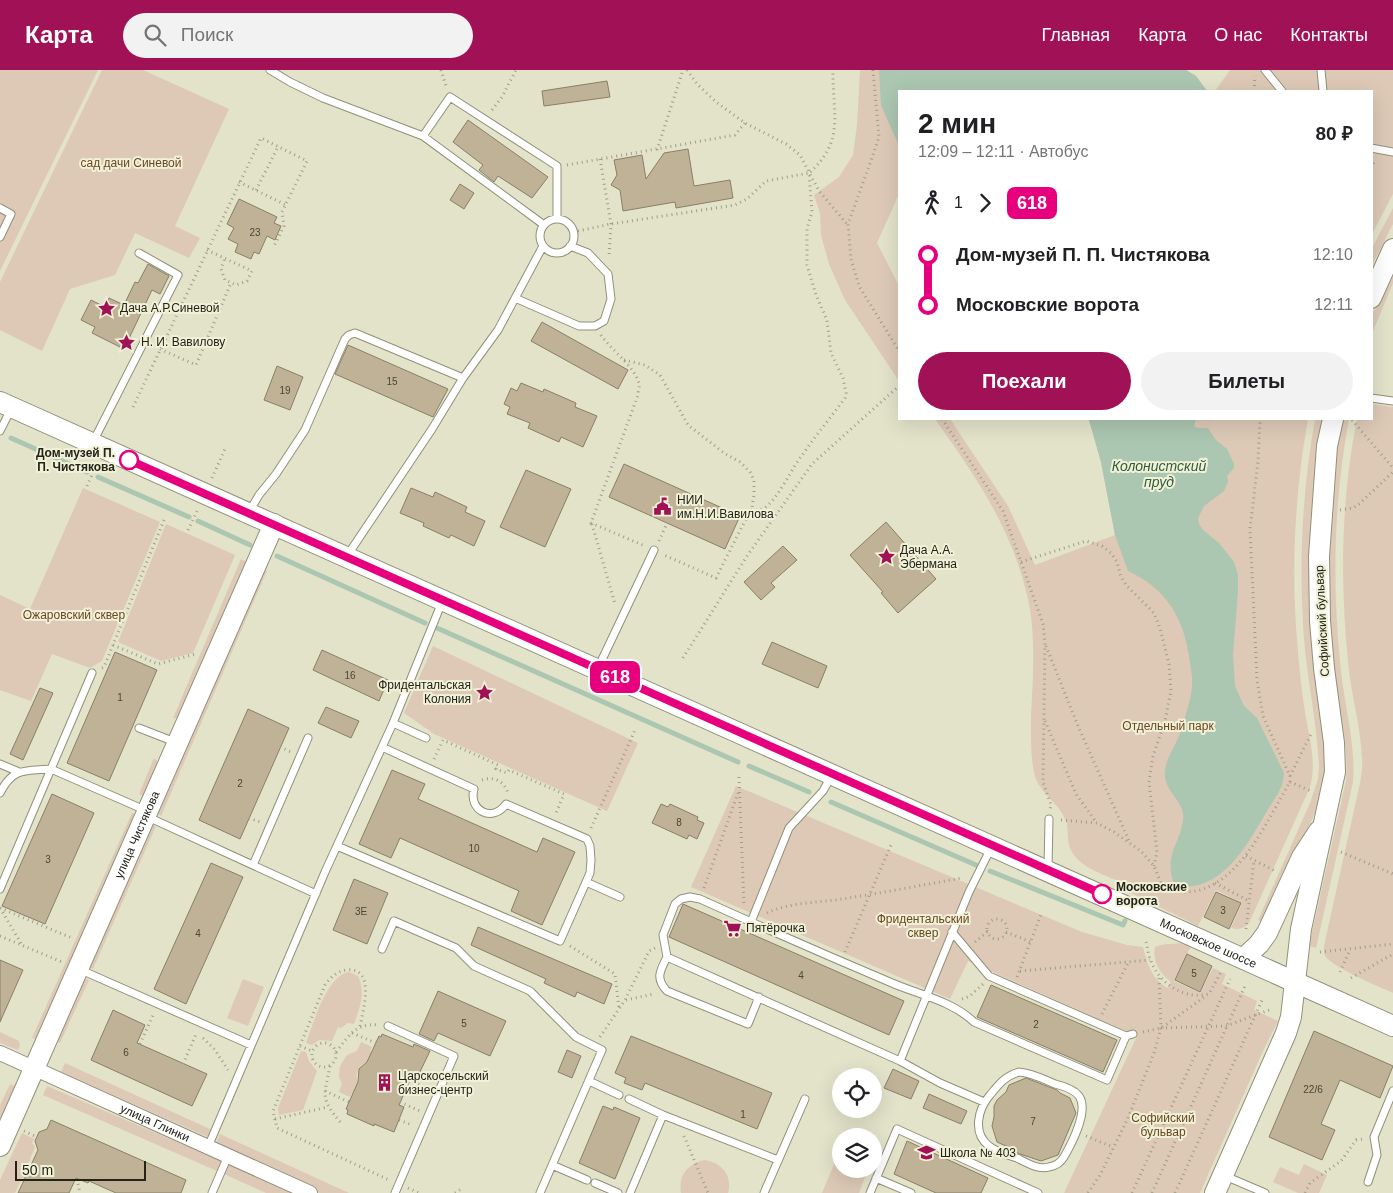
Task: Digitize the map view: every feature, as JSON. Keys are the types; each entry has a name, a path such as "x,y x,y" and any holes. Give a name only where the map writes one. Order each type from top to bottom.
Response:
{"main road":[{"path":"1373,294 1393,249"},
{"name":"Московское шоссе","path":"6,405 249,512 1393,1026"},
{"name":"Софийский бульвар","path":"1215,1193 1286,1033 1291,1016 1301,929 1335,772 1334,743 1320,621 1319,556 1325,466 1342,420"},
{"name":"улица Чистякова","path":"0,1146 34,1069 70,965 146,813 274,524"},
{"name":"Софийский бульвар","path":"1244,958 1259,944 1267,933 1302,857 1324,823"}],"street":[{"name":"улица Глинки","path":"0,1053 309,1193"}],"lane":[{"path":"270,70 323,98 423,136 544,225"},
{"path":"1265,70 1281,90"},
{"path":"1322,70 1323,90"},
{"path":"423,136 450,97 558,166 557,218"},
{"path":"1373,148 1393,152"},
{"path":"0,208 12,214 0,237"},
{"path":"557,218 568,222 573,232 572,242 570,246 561,252 551,252 543,246 540,235 544,225 557,218"},
{"path":"347,556 432,429 463,378 498,330 543,246"},
{"path":"515,298 579,326 595,326 604,321 611,299 608,274 588,253 570,246"},
{"path":"92,443 178,275 139,253"},
{"path":"249,512 305,430 344,339 349,335 355,333 463,378"},
{"path":"1373,398 1393,402"},
{"path":"0,431 6,405"},
{"path":"597,668 654,550"},
{"path":"208,1147 316,894 393,723 443,599"},
{"path":"0,889 92,673"},
{"path":"393,723 426,738"},
{"path":"138,728 177,743"},
{"path":"253,865 308,738"},
{"path":"337,846 560,941 590,873 590,846 587,839 506,804 499,812 488,814 483,812 478,809 473,800 474,789 382,747"},
{"path":"0,764 19,772"},
{"path":"0,793 11,776 19,772 51,769 316,894"},
{"path":"747,920 789,828 823,791 833,774"},
{"path":"1048,870 1049,819"},
{"path":"900,1061 969,892 992,845"},
{"path":"586,882 620,897"},
{"path":"759,997 748,1024 667,991 661,984 659,977 667,957 663,935 675,904 681,899 690,897 700,899 840,961 963,1012 974,1022 1106,1080 1129,1035 1098,1024 990,976 952,932"},
{"path":"382,949 394,922 456,948 474,966 530,991 576,1037 602,1050 540,1193"},
{"path":"667,957 900,1061 940,1083 984,1102"},
{"path":"70,965 252,1045"},
{"path":"388,1026 454,1056 395,1193"},
{"path":"1028,1073 1070,1089 1079,1096 1082,1104 1082,1115 1063,1159 1058,1164 1048,1168 1038,1168 990,1147 982,1139 978,1130 978,1120 984,1102 1002,1079 1010,1074 1028,1073"},
{"path":"589,1081 620,1095"},
{"path":"1368,1182 1377,1155 1374,1137 1393,1091"},
{"path":"629,1099 676,1120 778,1160"},
{"path":"764,1193 805,1099"},
{"path":"630,1193 663,1114"},
{"path":"882,1164 897,1129 1038,1193"},
{"path":"212,1193 228,1156"},
{"path":"552,1165 587,1180"},
{"path":"1223,1175 1265,1193"},
{"path":"870,1193 876,1178 910,1193"},
{"path":"595,1184 618,1193"}],"path":[{"path":"441,70 450,97"},
{"path":"485,120 502,98 516,70"},
{"path":"657,150 685,70 716,102 745,122 786,144 800,156 819,192 848,224"},
{"path":"573,232 611,224 735,205 747,199 766,181 809,173 827,154 833,141 835,109 832,88 833,70"},
{"path":"873,70 879,137 848,224 852,259 860,286 898,350"},
{"path":"1254,90 1256,70"},
{"path":"558,166 735,135 745,122"},
{"path":"133,407 261,138 307,161 282,212 284,226 274,246"},
{"path":"256,190 278,147"},
{"path":"600,159 611,224 608,274"},
{"path":"750,510 763,509 771,501 804,452 845,398 846,393 844,378 831,353 827,320 807,265 807,228 812,212 809,173"},
{"path":"239,182 286,205"},
{"path":"207,250 225,258 252,271 247,281 242,284 230,284 222,275 222,263 225,258"},
{"path":"160,349 196,365 230,284"},
{"path":"595,326 609,347 624,360 639,384 638,395 591,523 620,622"},
{"path":"591,523 716,578 750,510 754,495 754,480 750,472 740,462 716,448 688,425 660,375 645,365 624,360"},
{"path":"683,658 747,556 812,464 898,387"},
{"path":"943,420 1003,511 1043,624 1045,643 1043,782 1050,805 1049,819 1097,823"},
{"path":"1118,884 1187,892 1215,883 1246,856 1290,782 1290,776 1263,716 1256,680 1250,529 1258,462 1260,420"},
{"path":"1340,510 1359,504 1393,470 1343,420"},
{"path":"210,484 226,449"},
{"path":"188,530 200,504"},
{"path":"92,673 104,667 164,520"},
{"path":"654,550 667,523"},
{"path":"1022,562 1086,541 1102,546 1111,553 1117,562 1121,577 1127,586 1154,613 1160,628 1169,664 1172,691 1165,721 1153,756 1149,782 1157,852 1154,866"},
{"path":"1045,643 1078,726 1130,844"},
{"path":"113,645 158,664 197,654"},
{"path":"1044,718 1076,794 1097,823 1142,852 1154,866 1163,888"},
{"path":"587,839 635,730"},
{"path":"1290,776 1312,732"},
{"path":"430,769 443,740 498,765 496,769 507,773 508,770 564,794 552,823"},
{"path":"498,780 502,771"},
{"path":"739,777 747,920 791,906 869,895 963,878"},
{"path":"474,789 482,780 487,778 498,780 508,793 506,804"},
{"path":"1290,782 1311,791"},
{"path":"701,896 739,790"},
{"path":"840,961 890,846"},
{"path":"1341,852 1393,874"},
{"path":"1246,856 1276,871"},
{"path":"1246,933 1254,860"},
{"path":"1215,883 1249,901"},
{"path":"0,908 23,946"},
{"path":"0,908 73,939"},
{"path":"1013,986 1042,912"},
{"path":"967,950 988,931 990,922 999,919 1006,925 1006,932 1003,936 997,938 988,931"},
{"path":"1006,932 1031,942"},
{"path":"0,936 70,965"},
{"path":"560,941 614,974 619,1009"},
{"path":"594,1046 625,1000 649,951 663,942"},
{"path":"1146,942 1150,960 1159,976 1168,985 1198,997 1209,994"},
{"path":"1320,952 1393,944"},
{"path":"1340,972 1350,949"},
{"path":"1351,978 1393,954"},
{"path":"1020,971 1150,960"},
{"path":"1098,1024 1128,963"},
{"path":"360,1026 365,998 363,978 359,972 351,969 342,970 332,976 325,985 273,1111 277,1128 419,1193"},
{"path":"1161,1028 1209,994 1221,972"},
{"path":"945,1004 970,996 990,976"},
{"path":"1088,1193 1100,1175 1141,1087 1154,1053 1161,1028 1159,976"},
{"path":"1132,1193 1230,978"},
{"path":"1152,1193 1245,986"},
{"path":"625,1000 667,991"},
{"path":"1175,1193 1262,998"},
{"path":"140,1044 158,1004"},
{"path":"1129,1035 1161,1028 1226,1026 1272,1009"},
{"path":"341,1123 328,1107 325,1099 330,1066 335,1060 336,1052 360,1026 388,1026"},
{"path":"182,1064 197,1032 215,1050 235,1085"},
{"path":"352,1033 376,1043"},
{"path":"330,1066 323,1068 316,1065 312,1058 312,1051 317,1045 324,1043 332,1046 336,1052"},
{"path":"300,1046 312,1051"},
{"path":"409,1080 415,1082"},
{"path":"325,1091 349,1102"},
{"path":"400,1102 405,1104"},
{"path":"275,1118 328,1107"},
{"path":"399,1120 406,1123"},
{"path":"676,1120 708,1193"},
{"path":"1075,1131 1113,1147"},
{"path":"1305,1193 1310,1183 1341,1161 1356,1140 1374,1137"},
{"path":"77,1178 80,1193"},
{"path":"455,1193 461,1188"}],"green space":[{"path":"0,70 98,70 0,271"},
{"name":"сад дачи Синевой","path":"102,70 143,70 229,109 175,226 200,238 189,258 135,233 115,275 70,289 42,351 0,330 0,282"},
{"path":"860,70 1186,70 1196,76 1206,90 898,90 898,196 877,243 898,284 898,380 845,300 829,264 821,235 820,213 814,195 839,177 853,155 857,125"},
{"path":"1230,70 1393,70 1393,194 1373,232 1373,90 1216,90"},
{"path":"1393,208 1393,224 1373,263 1373,246"},
{"path":"1393,266 1393,283 1373,331 1373,313"},
{"path":"1373,404 1393,407 1393,993 1344,970 1324,954 1324,946 1362,768 1360,735 1349,674 1345,632 1343,570 1345,509 1357,420 1373,420"},
{"name":"Отдельный парк","path":"936,420 951,420 1008,506 1035,565 1115,535 1101,462 1089,420 1308,420 1297,501 1294,584 1299,658 1312,750 1312,778 1310,787 1249,923 1245,927 1239,929 1231,928 1242,903 1216,890 1198,926 1121,888 1122,883 1091,869 1072,853 1065,819 1039,784 1034,772 1031,739 1032,627 1031,613 1021,573 991,504"},
{"path":"1315,420 1323,420 1313,493 1310,584 1328,767 1318,806 1265,923 1258,920 1310,803 1318,779 1318,749 1304,641 1302,597 1303,521"},
{"path":"1341,420 1349,420 1337,509 1335,570 1337,631 1353,752 1353,782 1316,948 1309,946 1346,781 1346,749 1331,653 1327,565 1329,506"},
{"name":"Ожаровский сквер","path":"83,488 160,522 102,661 90,668 52,654 31,701 0,690 0,595 30,609"},
{"name":"Ожаровский сквер","path":"166,524 235,555 193,653 161,661 118,642"},
{"path":"241,559 247,562 179,718 173,718"},
{"path":"262,568 267,571 161,816 156,813"},
{"path":"433,646 638,743 607,811 434,734 404,713"},
{"path":"154,758 158,762 143,796 139,794"},
{"name":"Фридентальский сквер","path":"736,786 1082,932 1127,945 1143,947 1148,965 1154,976 1162,985 1168,988 1171,982 1158,967 1154,952 1155,947 1178,943 1192,944 1174,981 1200,993 1213,968 1226,974 1222,984 1257,1001 1254,1010 1278,1021 1200,1193 1064,1193 1137,1036 968,961 950,999 691,887"},
{"path":"132,813 135,814 36,1039 32,1038"},
{"path":"151,824 156,826 93,969 89,967"},
{"path":"349,972 358,976 362,988 361,1000 354,1024 348,1023 341,1028 338,1027 332,1041 319,1040 312,1045 306,1043 317,1013 328,991 341,975"},
{"path":"84,978 89,980 60,1043 56,1041"},
{"path":"243,979 264,987 248,1026 227,1018"},
{"path":"0,1032 19,1041 18,1050 0,1043"},
{"path":"361,1042 372,1047 370,1051 373,1052 369,1061 358,1070 358,1083 354,1094 352,1093 350,1097 339,1092 342,1084 339,1077 340,1066 347,1055 357,1051"},
{"path":"301,1051 306,1052 309,1061 317,1071 303,1110 279,1115 278,1108"},
{"path":"65,1063 212,1130 208,1137 61,1072"},
{"path":"10,1084 15,1086 0,1120 0,1105"},
{"path":"47,1086 221,1161 217,1171 43,1095"},
{"path":"22,1133 34,1139 32,1143 35,1147 25,1171 28,1172 25,1180 22,1178 15,1193 0,1193 0,1180"},
{"path":"220,1134 349,1193 320,1193 215,1145"},
{"path":"704,1160 716,1163 724,1170 729,1181 728,1193 681,1193 682,1176 693,1164"},
{"path":"230,1162 300,1193 266,1193 224,1174"},
{"path":"1304,1164 1327,1175 1319,1193 1298,1193 1273,1182 1280,1167 1299,1175"},
{"path":"832,1169 832,1178 865,1178 859,1193 822,1193"}],"water":[{"path":"879,70 1186,70 1196,76 1206,90 898,90 898,144 881,105"},
{"name":"Колонистский пруд","path":"1089,420 1196,420 1194,426 1208,428 1216,440 1227,449 1234,464 1234,468 1227,476 1228,482 1224,491 1204,506 1198,518 1203,530 1219,543 1234,562 1238,575 1233,655 1235,686 1244,706 1257,718 1284,773 1284,778 1278,793 1241,852 1219,875 1205,883 1190,886 1174,885 1171,874 1171,857 1181,829 1183,813 1167,785 1165,772 1167,761 1181,730 1191,692 1192,675 1186,642 1177,616 1162,595 1141,578 1128,571 1115,535 1101,462"}],"building":[{"path":"607,81 610,97 544,106 542,91"},
{"path":"468,120 548,177 532,198 498,176 494,182 479,170 483,165 453,142"},
{"path":"688,149 694,186 730,180 733,198 676,208 675,202 623,211 620,190 611,185 617,175 614,160 642,155 646,179 664,153"},
{"path":"460,184 474,193 464,209 450,200"},
{"path":"239,199 277,217 274,223 281,226 275,240 267,236 259,254 254,252 251,259 235,252 238,244 228,239 234,228 227,224"},
{"path":"148,264 169,276 160,294 152,290 124,349 92,333 95,327 81,320 91,300 105,307 109,298 124,305 135,282 138,283"},
{"path":"542,322 628,370 618,389 531,341"},
{"path":"348,345 448,389 433,417 335,374"},
{"path":"277,366 303,377 290,410 264,400"},
{"path":"521,383 543,392 544,389 576,403 575,407 597,416 583,447 561,437 559,442 528,428 530,423 507,414 510,407 504,404 511,388 517,391"},
{"path":"624,464 740,516 725,549 609,497"},
{"path":"526,470 571,489 545,547 500,527"},
{"path":"411,488 433,497 435,492 467,507 465,512 485,521 474,546 451,535 449,538 423,526 424,523 400,513"},
{"path":"886,522 936,579 898,613 881,593 883,592 850,555"},
{"path":"783,546 797,560 771,583 775,587 761,600 744,582"},
{"path":"772,642 827,666 818,688 762,664"},
{"path":"322,650 388,680 379,701 313,670"},
{"path":"115,652 157,670 109,781 67,763"},
{"path":"40,688 53,693 23,760 10,754"},
{"path":"326,707 359,721 351,738 318,723"},
{"path":"248,709 289,728 240,839 199,820"},
{"path":"392,770 425,784 418,799 537,852 543,838 575,852 542,925 511,911 519,891 400,838 391,858 359,844"},
{"path":"52,794 94,813 45,924 2,906"},
{"path":"661,804 668,807 670,804 698,817 697,820 704,823 697,839 689,835 687,839 652,823"},
{"path":"211,863 243,877 186,1004 154,989"},
{"path":"354,879 388,893 367,944 333,930"},
{"path":"1216,892 1241,903 1229,929 1204,917"},
{"path":"683,904 904,1001 889,1035 669,937"},
{"path":"478,927 612,984 604,1004 577,992 575,997 544,983 546,979 471,945"},
{"path":"1187,954 1212,966 1200,992 1175,980"},
{"path":"0,960 23,970 0,1022"},
{"path":"991,985 1117,1040 1103,1072 977,1017"},
{"path":"438,991 506,1021 490,1056 438,1033 434,1041 419,1034"},
{"path":"113,1010 145,1025 137,1043 207,1074 192,1106 91,1060"},
{"path":"1314,1031 1393,1066 1380,1098 1340,1080 1321,1124 1335,1130 1322,1160 1269,1137"},
{"name":"Царскосельский бизнес-центр","path":"382,1034 413,1047 414,1044 430,1051 416,1080 411,1078 399,1105 404,1107 394,1132 374,1124 374,1126 347,1114 348,1110 346,1109 358,1082 359,1069 367,1062 379,1036 381,1037"},
{"path":"631,1036 772,1093 757,1129 645,1083 642,1090 624,1083 626,1078 615,1073"},
{"path":"567,1050 581,1056 572,1078 558,1072"},
{"path":"893,1069 919,1081 911,1099 884,1088"},
{"path":"1026,1078 1057,1090 1070,1098 1076,1113 1058,1155 1041,1161 1011,1151 1008,1147 997,1142 992,1126 994,1106 997,1100 1006,1092 1009,1085"},
{"path":"929,1094 967,1111 961,1124 923,1108"},
{"path":"603,1106 613,1110 614,1107 640,1118 615,1179 579,1163"},
{"path":"51,1120 186,1180 181,1193 116,1193 89,1181 88,1183 76,1178 69,1193 18,1193 38,1150 35,1141 39,1132 47,1129"},
{"path":"907,1141 988,1178 981,1193 936,1193 894,1174"}],"waterway":[{"path":"11,438 87,472"},
{"path":"98,477 189,517"},
{"path":"198,521 250,545"},
{"path":"277,556 425,623"},
{"path":"437,628 738,762"},
{"path":"749,766 809,792"},
{"path":"831,802 976,865"},
{"path":"990,871 1123,925 1125,921"}],"bus line":[{"name":"618","path":"129,460 1102,894"}],"place":[{"name":"Дача А.Р.Синевой","path":"106,308"},
{"name":"Н. И. Вавилову","path":"127,342"},
{"name":"Дом-музей П. П. Чистякова","path":"129,460"},
{"name":"НИИ им.Н.И.Вавилова","path":"663,507"},
{"name":"Дача А.А. Эбермана","path":"886,557"},
{"name":"Фридентальская Колония","path":"485,692"},
{"name":"Московские ворота","path":"1102,894"},
{"name":"Пятёрочка","path":"732,928"},
{"name":"Царскосельский бизнес-центр","path":"384,1083"},
{"name":"Школа № 403","path":"926,1153"}]}
